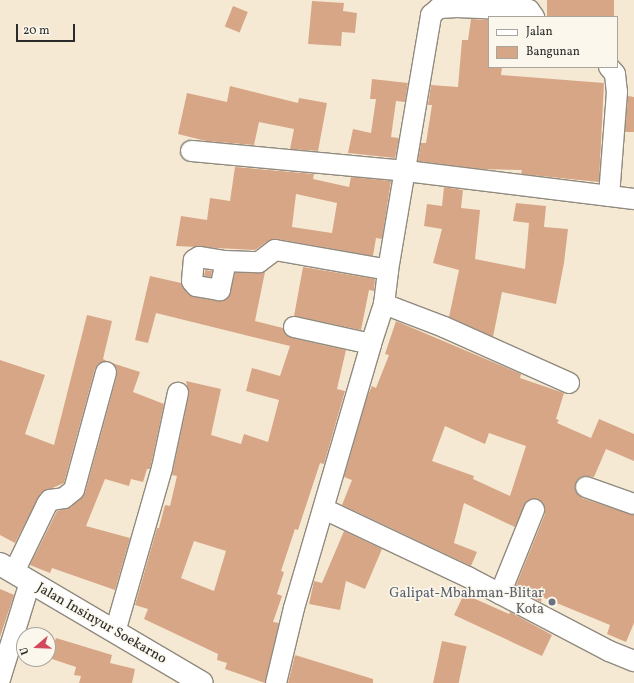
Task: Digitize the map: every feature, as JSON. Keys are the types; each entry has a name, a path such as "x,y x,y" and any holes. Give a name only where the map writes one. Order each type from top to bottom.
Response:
{"main road":[{"name":"Jalan Insinyur Soekarno","path":"15,573 202,683"}],"street":[{"path":"276,683 294,608 384,304 388,270 406,171 431,16 439,8 457,6 529,10 533,16"},
{"path":"609,196 617,92 615,74 610,68"},
{"path":"191,151 406,171 634,199"},
{"path":"226,261 263,261 275,250 283,250 388,270"},
{"path":"384,304 444,327 569,383"},
{"path":"294,327 371,344"},
{"path":"0,679 15,573 47,504 50,500 64,498 74,490 106,372"},
{"path":"115,632 162,468 178,393"},
{"path":"586,487 634,504"},
{"path":"324,509 500,594 609,651 634,661"},
{"path":"500,594 534,510"}],"building":[{"path":"547,0 614,0 614,16 547,16"},
{"path":"312,1 344,3 343,11 357,13 355,33 342,32 341,46 308,44"},
{"path":"233,6 248,12 240,32 225,26"},
{"path":"471,19 488,20 488,68 502,68 501,75 604,83 599,182 521,174 522,170 481,169 418,161 421,143 426,143 432,105 428,105 431,85 458,87 462,40 468,40"},
{"path":"372,79 408,83 405,102 396,101 391,137 399,138 395,158 348,153 353,129 371,133 376,99 370,99"},
{"path":"230,86 298,103 299,98 327,103 318,151 290,149 294,129 259,122 254,145 206,141 178,134 187,93 227,102"},
{"path":"628,96 634,97 634,132 625,132"},
{"path":"235,167 314,174 313,179 349,187 351,177 391,181 382,239 376,238 373,256 277,239 268,241 255,250 176,246 181,216 207,220 210,198 230,201","holes":["296,194 337,203 332,233 292,227"]},
{"path":"444,187 463,190 461,208 480,210 475,259 525,269 529,223 513,221 516,203 546,206 544,227 568,229 564,263 556,304 502,292 493,337 449,317 459,270 433,263 442,229 424,226 427,204 442,206"},
{"path":"303,267 375,279 374,291 369,290 361,330 294,316"},
{"path":"205,270 212,271 211,277 204,276"},
{"path":"265,272 255,321 283,328 286,335 292,338 346,350 337,389 345,391 324,464 320,463 298,530 295,529 281,571 284,572 277,594 282,596 273,622 279,623 265,683 225,669 227,663 217,660 218,654 144,619 148,609 135,605 157,528 159,528 165,505 170,506 177,476 172,475 189,395 186,381 221,389 211,435 241,444 244,434 268,442 279,400 246,391 252,368 280,376 290,346 156,313 148,343 135,340 150,276 181,283 187,293 194,297 218,301 229,297 235,273","holes":["194,541 226,551 214,591 181,578"]},
{"path":"87,315 112,321 103,359 107,361 98,364 95,369 64,483 41,493 15,543 0,535 0,360 45,375 25,434 54,445"},
{"path":"396,321 521,374 520,378 564,393 556,419 559,420 557,423 591,438 599,419 634,434 634,461 606,449 594,477 584,476 579,478 575,489 582,498 634,515 634,623 626,642 607,634 610,625 542,597 541,602 515,588 545,514 543,503 539,500 527,501 515,527 464,503 454,543 477,552 471,566 342,505 352,480 344,477 367,397 372,386 376,388 389,355 385,354","holes":["445,426 485,444 489,433 526,446 510,496 473,479 474,476 432,461"]},
{"path":"112,363 140,372 133,392 164,404 150,469 147,469 143,482 131,479 129,486 105,479 86,526 130,538 115,590 52,568 50,573 30,565 57,511 71,507 85,493 117,375 117,369"},
{"path":"344,531 382,549 365,589 346,581 340,610 309,604 314,581 322,583"},
{"path":"0,589 14,595 0,637"},
{"path":"464,594 509,614 510,612 552,635 542,656 454,615"},
{"path":"56,638 112,655 110,663 135,669 132,683 79,683 81,676 74,675 76,667 56,660"},
{"path":"442,641 466,646 459,683 433,683"},
{"path":"295,655 373,679 373,683 288,683"}],"place":[{"name":"Galipat-Mbahman-Blitar Kota","path":"552,602"}]}
